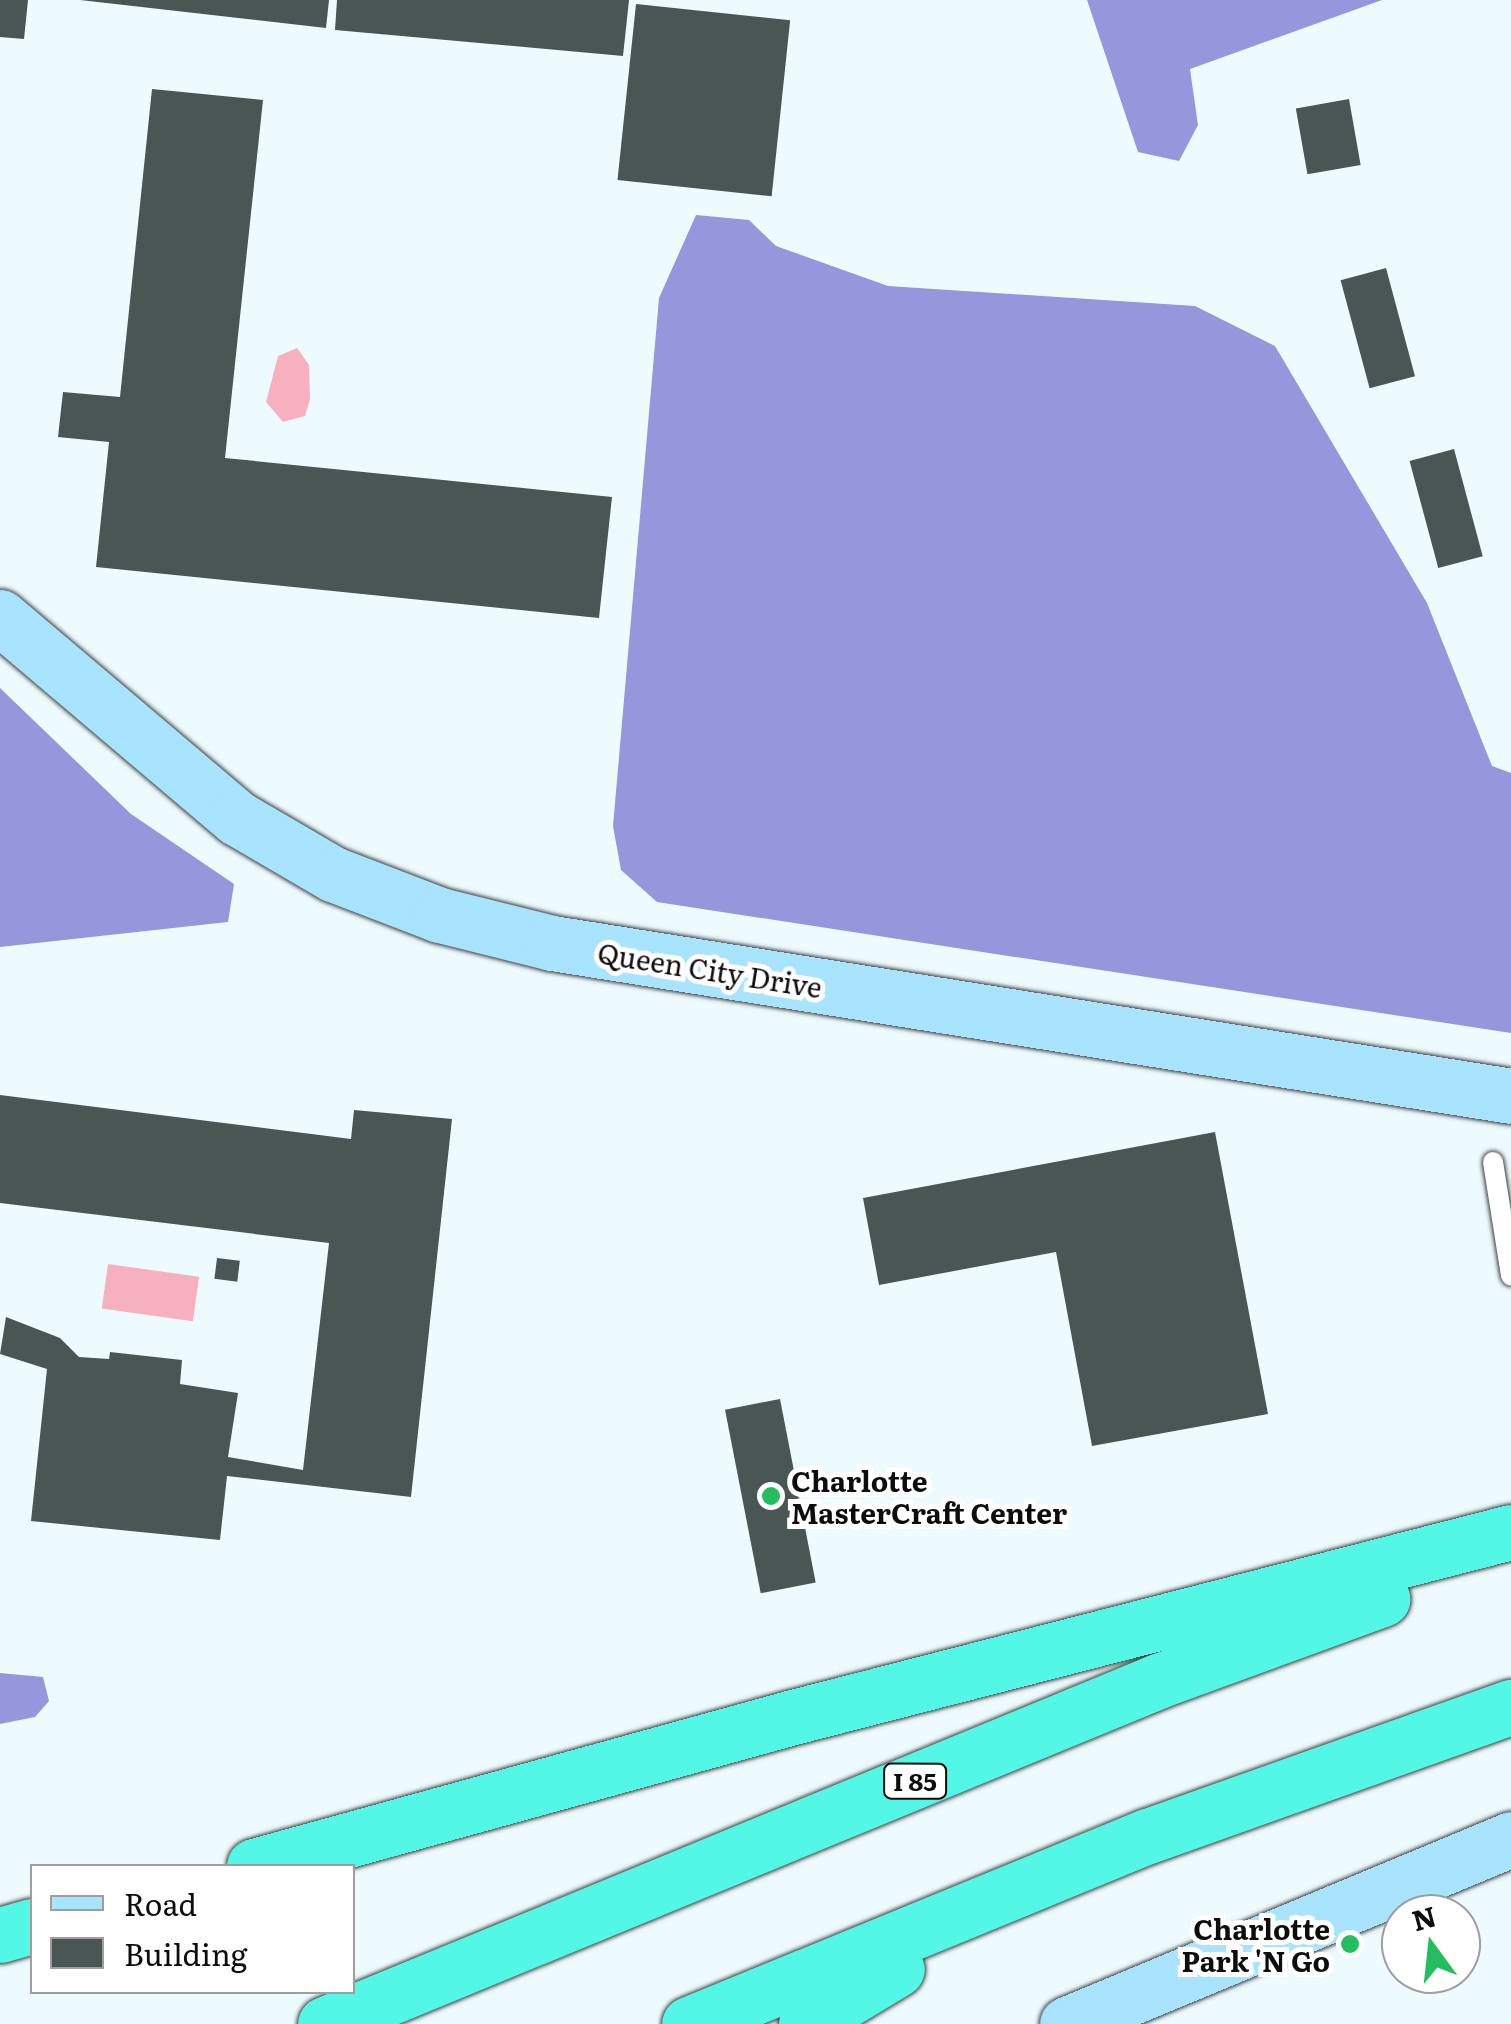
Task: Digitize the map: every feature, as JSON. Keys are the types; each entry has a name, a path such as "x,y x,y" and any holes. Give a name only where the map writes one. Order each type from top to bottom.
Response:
{"highway":[{"path":"261,1864 793,1717 1511,1532"},
{"name":"I 85","path":"325,2024 1158,1681 1511,1551"},
{"path":"689,2024 1148,1836 1511,1707"},
{"path":"806,2024 1042,1882"},
{"path":"0,1935 30,1927"}],"street":[{"name":"Queen City Drive","path":"0,617 238,818 333,874 440,915 563,946 1511,1096"},
{"path":"1067,2024 1511,1838"}],"lane":[{"path":"1492,1162 1511,1276"}],"shaded area":[{"path":"1087,0 1382,0 1190,69 1198,125 1179,161 1138,152"},
{"path":"696,215 749,220 776,246 888,286 1195,306 1275,346 1427,603 1492,766 1511,773 1511,1033 657,902 621,870 613,826 659,298"},
{"path":"297,348 309,365 310,399 305,416 283,422 266,402 278,356"},
{"path":"0,688 131,814 234,884 228,922 0,947"},
{"path":"108,1264 199,1277 193,1321 102,1309"},
{"path":"0,1673 43,1677 49,1701 35,1717 0,1724"}],"building":[{"path":"0,0 28,0 24,39 0,37"},
{"path":"80,0 329,0 326,28"},
{"path":"337,0 629,0 623,56 335,30"},
{"path":"636,4 790,20 772,196 617,180"},
{"path":"152,89 263,100 225,458 612,497 599,618 96,567 109,442 58,437 63,392 120,397"},
{"path":"1349,99 1361,165 1307,174 1296,108"},
{"path":"1386,268 1415,376 1370,388 1341,280"},
{"path":"1454,449 1483,556 1438,568 1410,461"},
{"path":"0,1095 351,1139 354,1110 452,1119 411,1497 227,1476 220,1540 31,1521 47,1369 0,1354 6,1317 60,1338 79,1357 109,1359 110,1352 182,1360 180,1384 238,1393 228,1457 303,1470 329,1243 0,1203"},
{"path":"1215,1132 1268,1414 1092,1446 1056,1252 879,1285 863,1198"},
{"path":"217,1258 240,1261 237,1282 214,1279"},
{"name":"Charlotte MasterCraft Center","path":"780,1399 816,1583 761,1593 725,1410"}],"place":[{"name":"Charlotte MasterCraft Center","path":"771,1496"},
{"name":"Charlotte Park 'N Go","path":"1350,1944"}]}
